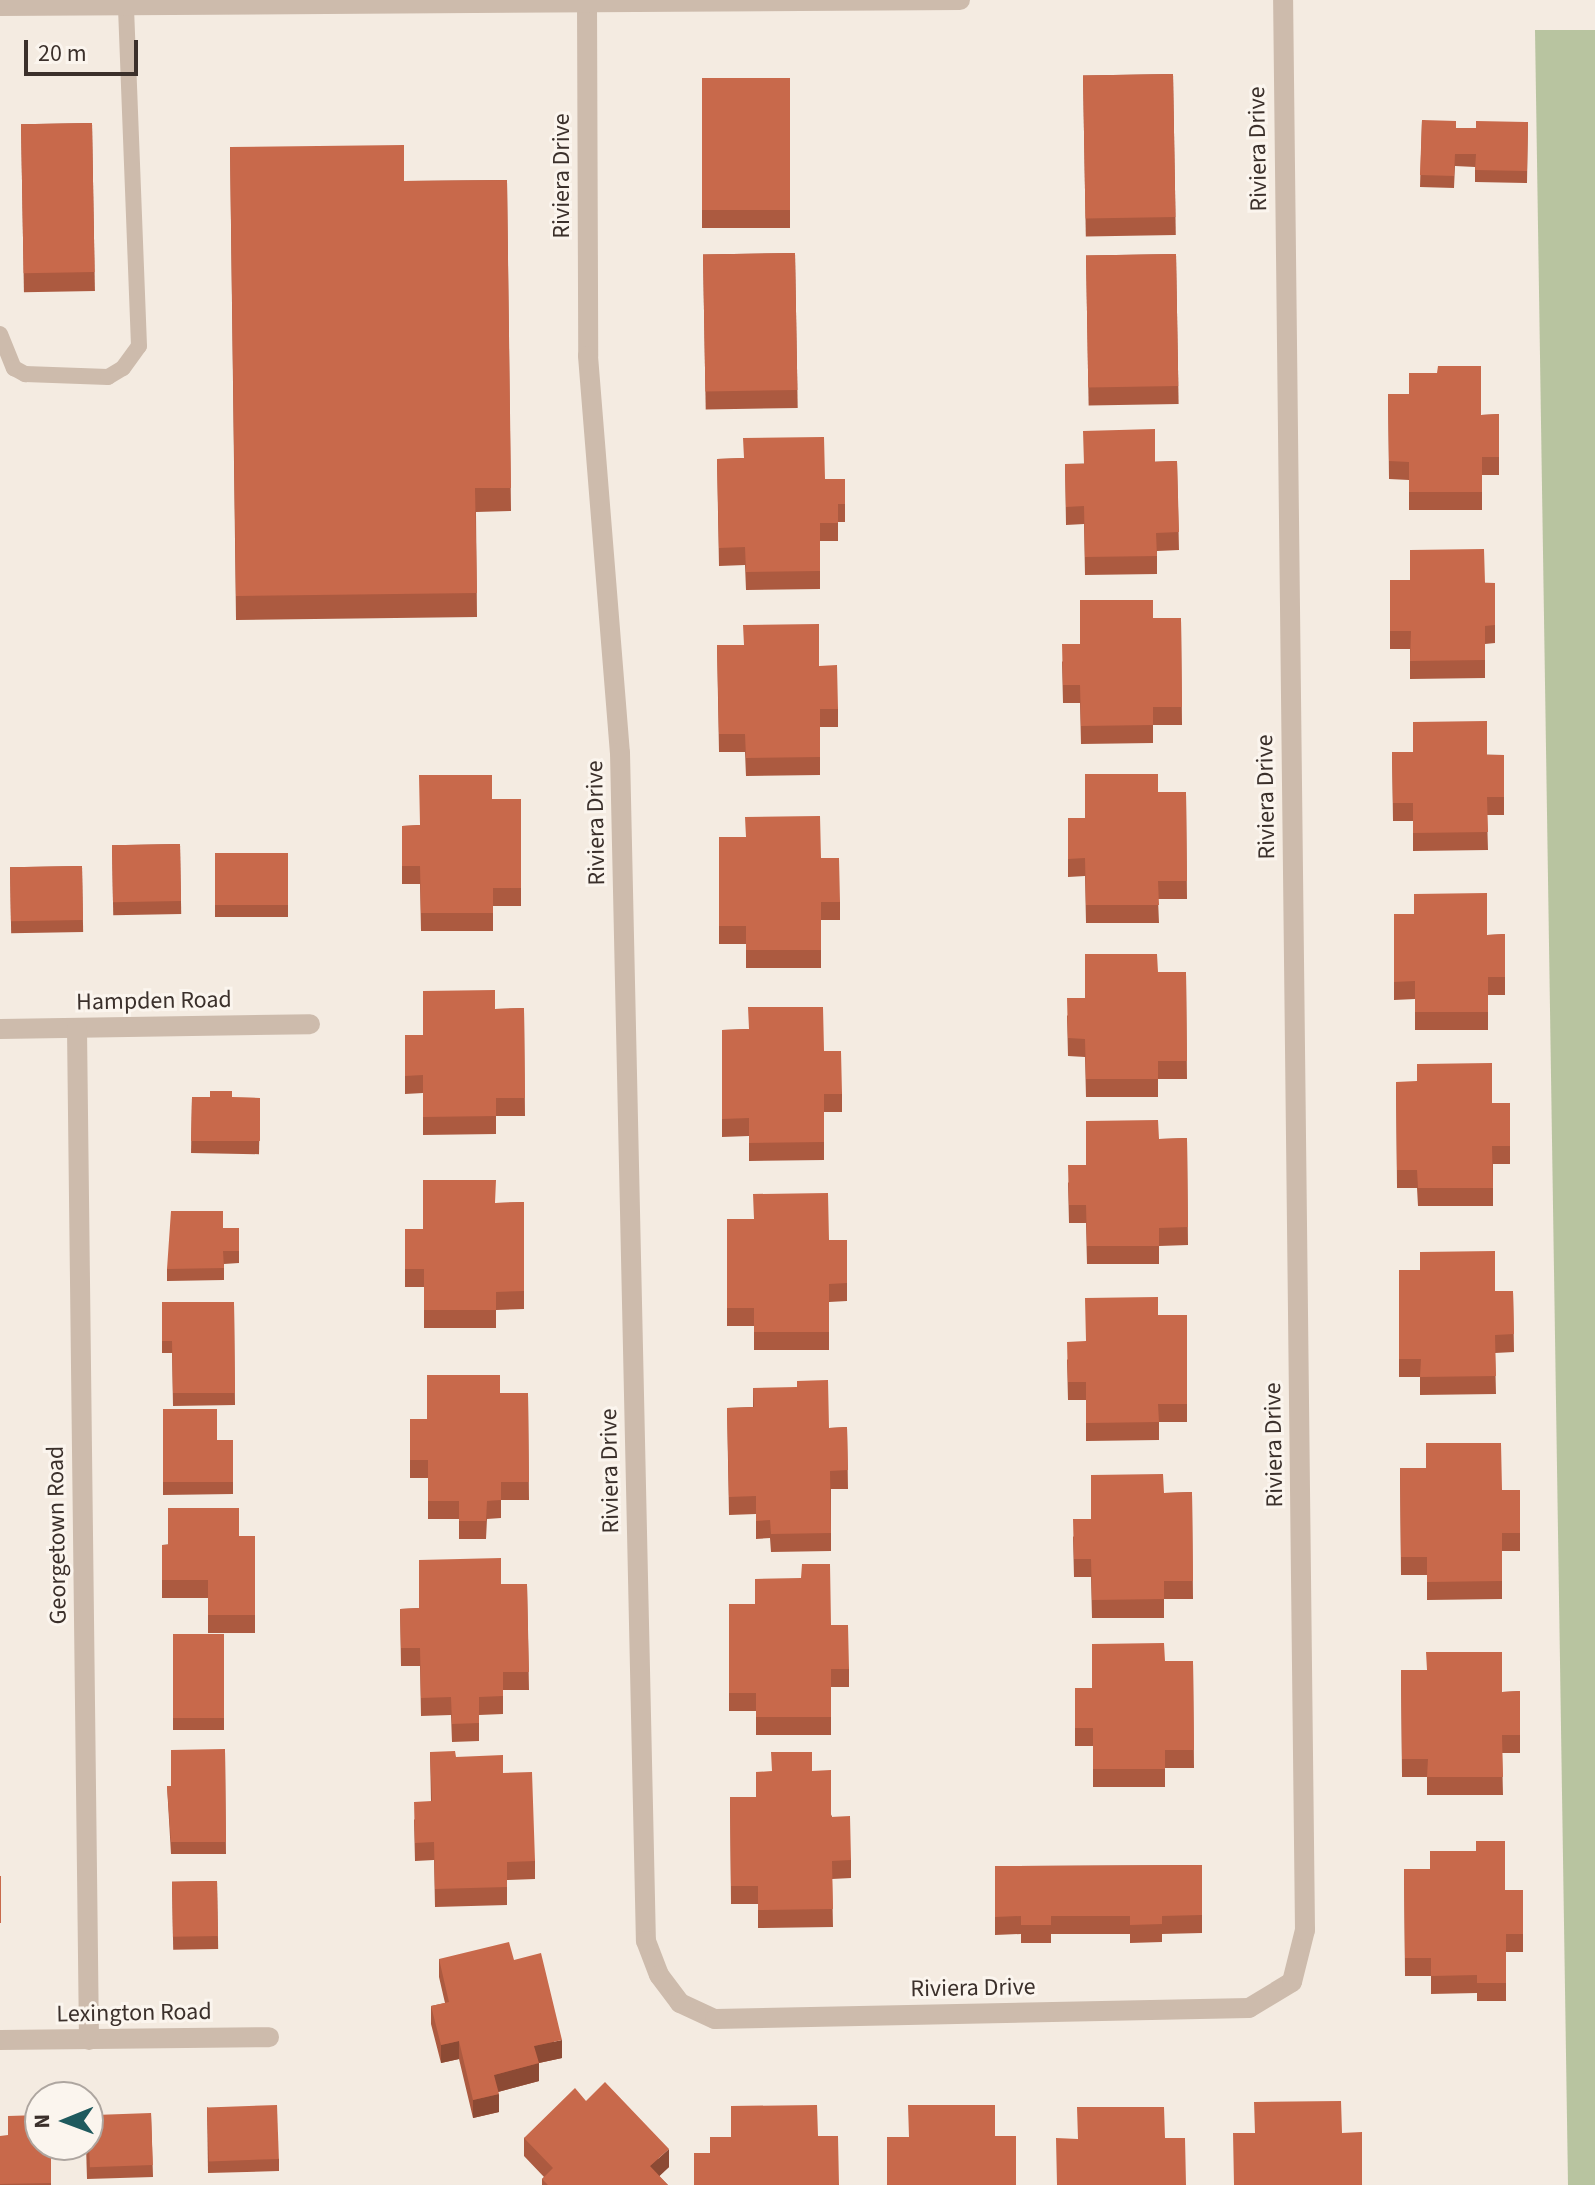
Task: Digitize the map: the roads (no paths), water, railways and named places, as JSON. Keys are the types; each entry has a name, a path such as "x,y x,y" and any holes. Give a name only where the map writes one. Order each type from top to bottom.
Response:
{"street":[{"path":"0,6 960,0"},
{"name":"Riviera Drive","path":"587,2 588,356 620,753 646,1941 659,1975 680,2003 715,2019 1249,2008 1292,1982 1305,1930 1283,0"},
{"name":"Hampden Road","path":"0,1029 310,1024"},
{"name":"Georgetown Road","path":"77,1029 89,2040"},
{"name":"Lexington Road","path":"0,2040 269,2037"}],"lane":[{"path":"0,334 14,368 25,374 108,377 123,368 139,346 126,3"}]}
